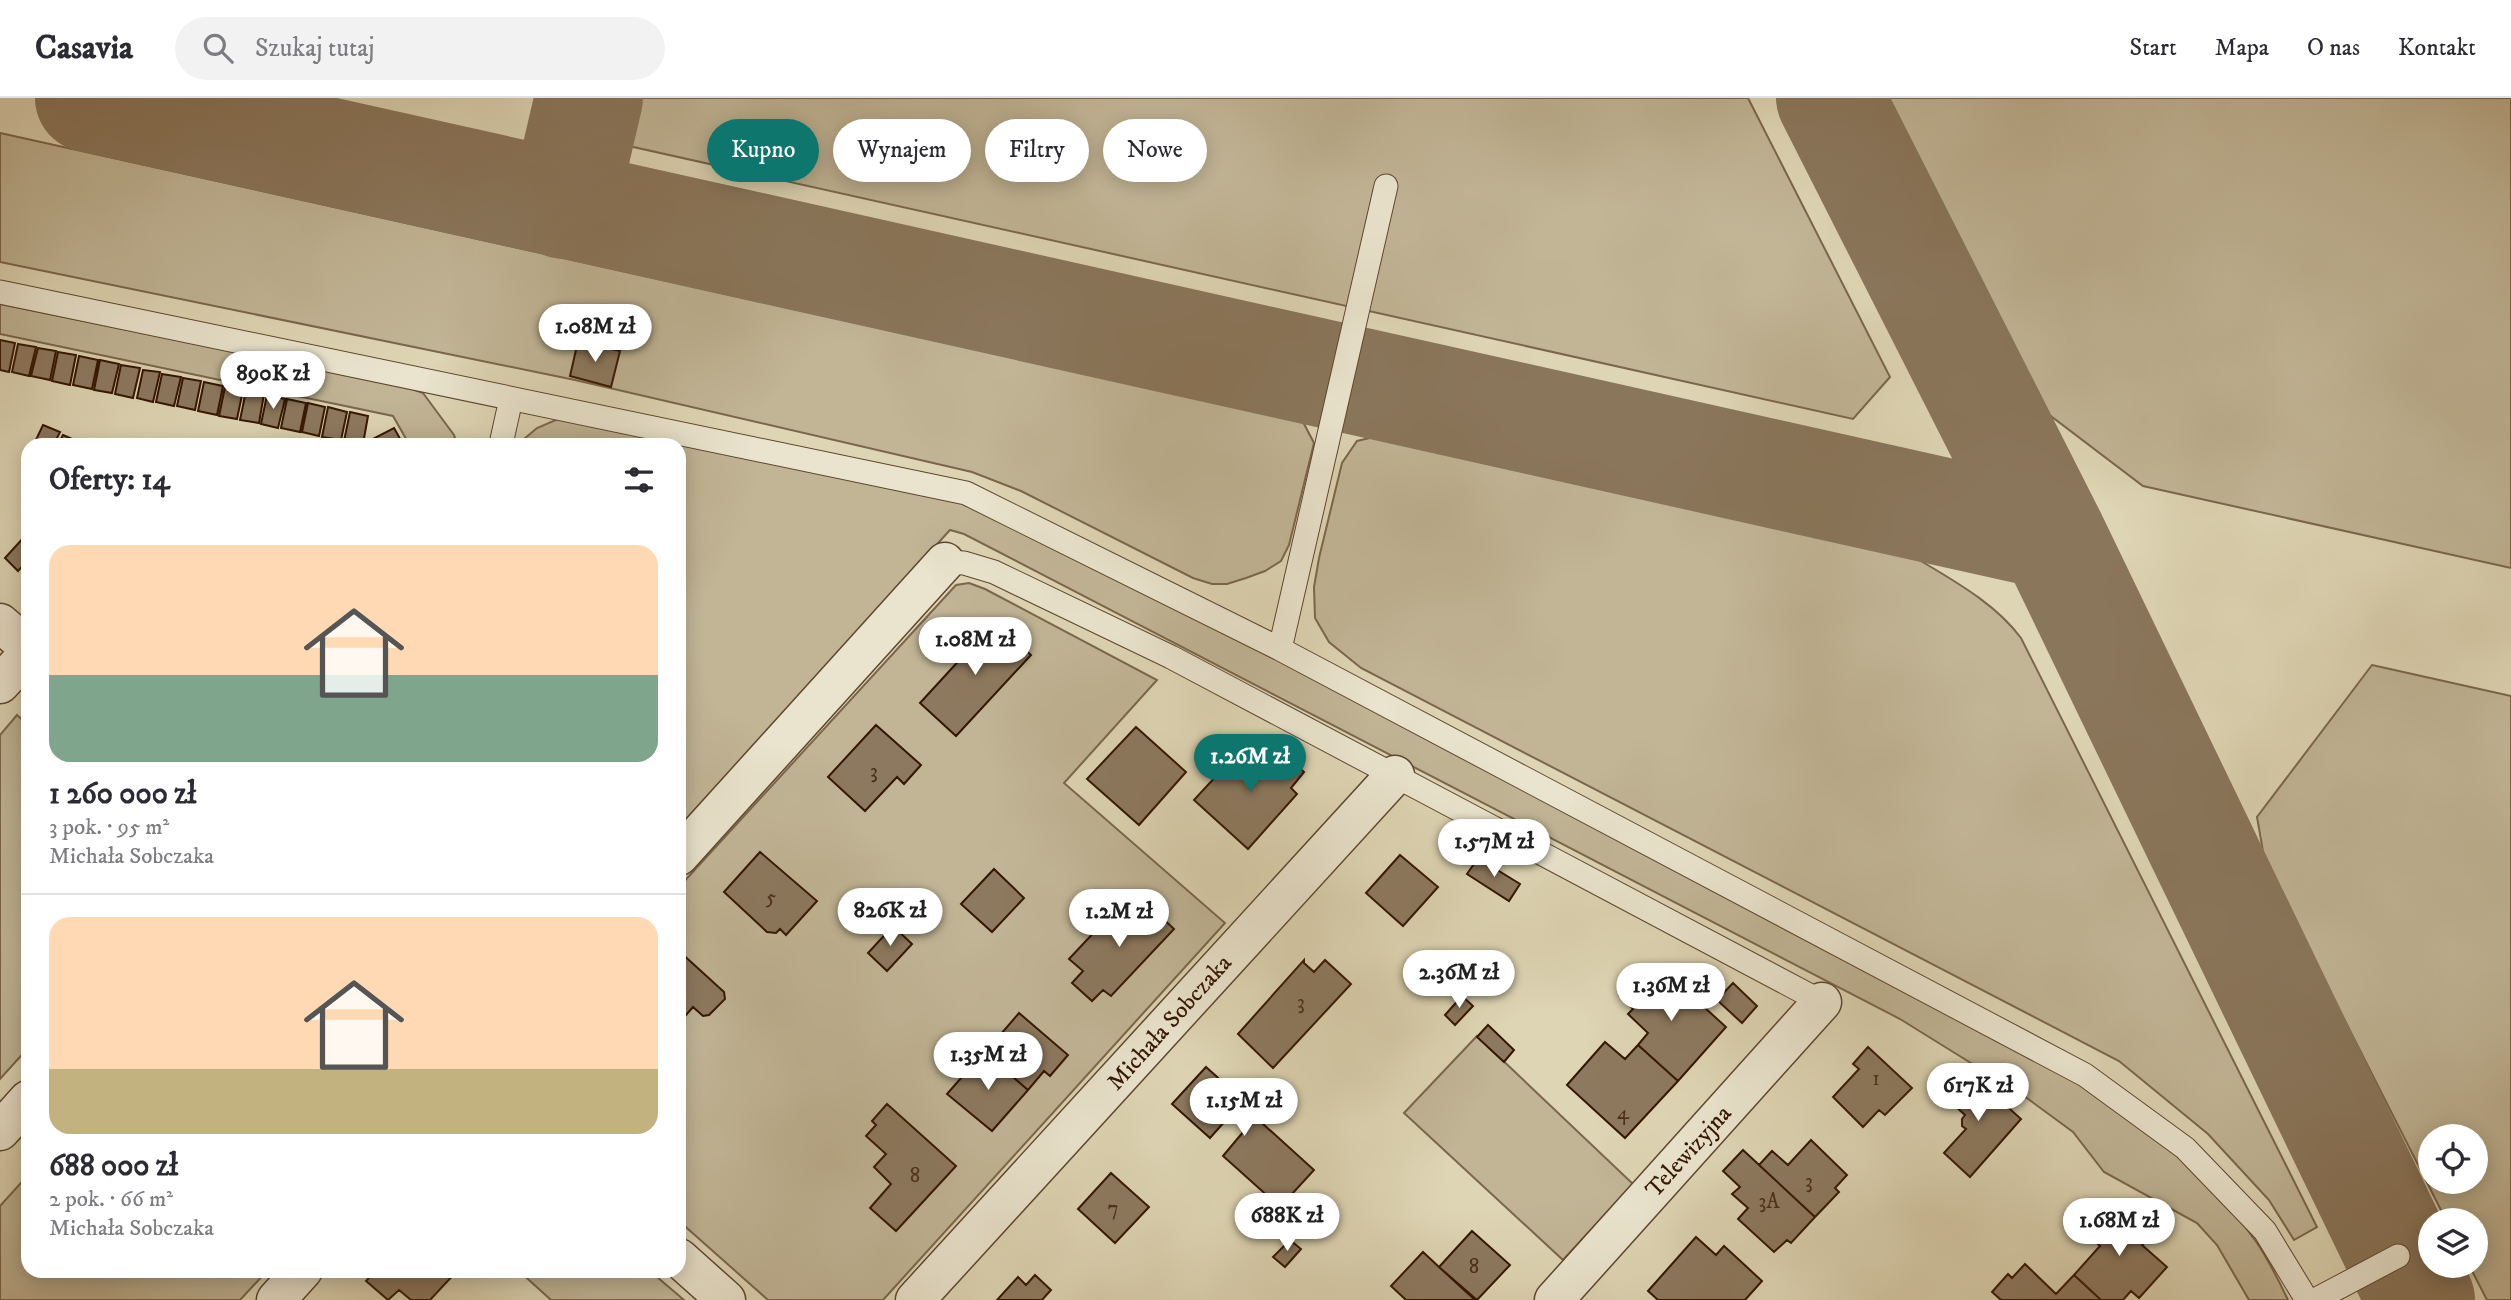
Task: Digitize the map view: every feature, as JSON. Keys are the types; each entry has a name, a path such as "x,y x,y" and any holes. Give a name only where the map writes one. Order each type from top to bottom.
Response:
{"street":[{"path":"686,848 945,562"},
{"path":"0,624 21,641"},
{"path":"0,684 21,662"},
{"name":"Michała Sobczaka","path":"915,1300 1395,775"},
{"name":"Telewizyjna","path":"1554,1300 1822,1002"},
{"path":"0,1131 21,1108"},
{"path":"686,1264 726,1300"},
{"path":"276,1300 296,1278"}],"lane":[{"path":"1280,649 1387,186"},
{"path":"0,292 966,493 1280,649 2085,1075 2185,1148 2265,1231 2306,1300"},
{"path":"502,438 511,399"},
{"path":"945,562 964,563 994,572 1171,657 1822,1002"},
{"path":"2315,1300 2398,1256"}],"shaded area":[{"path":"620,98 1748,98 1890,377 1853,419 790,182 819,182 819,119 707,119 707,163 629,146 615,120"},
{"path":"1883,98 2511,98 2511,568 2143,486 2039,407"},
{"path":"0,133 1303,422 1314,443 1289,545 1281,561 1265,571 1227,584 1212,584 1193,578 1021,491 972,472 575,380 0,262"},
{"path":"0,304 403,386 423,393 455,438 406,438 393,416 0,334"},
{"path":"565,416 670,438 525,438 537,428"},
{"path":"1378,436 1916,558 1973,593 1999,614 2021,638 2317,1227 2294,1240 2269,1200 2208,1134 2119,1061 1361,668 1329,642 1315,618 1314,587 1319,558 1342,463 1357,441"},
{"path":"686,441 951,497 1006,517 2082,1082 2177,1155 2219,1196 2257,1243 2288,1300 2249,1300 2217,1245 2197,1223 2104,1172 2073,1132 2024,1096 1900,1019 964,534 950,530 686,819"},
{"path":"969,583 985,589 1157,680 1064,783 1225,923 883,1300 768,1300 686,1227 686,879 956,585"},
{"path":"2372,665 2511,696 2511,1300 2487,1300 2476,1278 2488,1278 2488,1208 2440,1208 2433,1194 2488,1194 2488,1124 2418,1124 2418,1165 2265,863 2257,817"},
{"path":"17,715 21,719 21,1056 0,1079 0,735"},
{"path":"1477,1036 1633,1184 1563,1260 1404,1113"},
{"path":"21,1183 21,1278 260,1278 240,1300 0,1300 0,1206"},
{"path":"527,1278 658,1278 684,1300 551,1300"}],"building":[{"path":"0,340 15,343 9,372 0,370"},
{"path":"578,341 620,351 611,387 570,376"},
{"path":"18,344 36,347 29,376 12,372"},
{"path":"38,348 56,351 50,380 31,376"},
{"path":"58,352 76,355 70,385 52,381"},
{"path":"79,356 98,360 92,389 73,385"},
{"path":"100,360 119,364 112,393 94,390"},
{"path":"121,365 140,368 133,398 115,394"},
{"path":"143,370 160,372 153,402 137,398"},
{"path":"162,374 181,377 174,406 156,402"},
{"path":"183,378 201,381 195,410 177,406"},
{"path":"204,382 223,386 217,415 198,411"},
{"path":"225,387 243,390 237,419 219,416"},
{"path":"246,391 264,394 259,423 240,420"},
{"path":"267,395 285,399 278,428 261,424"},
{"path":"287,399 306,403 300,432 281,428"},
{"path":"308,403 325,407 319,436 302,432"},
{"path":"328,407 347,412 341,438 322,437"},
{"path":"350,412 368,416 364,438 345,438"},
{"path":"43,425 60,432 57,438 37,438"},
{"path":"394,428 400,438 375,438"},
{"path":"21,540 21,568 18,571 5,558"},
{"path":"994,622 1031,655 956,736 920,703 965,654 956,646 970,630 979,638"},
{"path":"876,725 921,765 904,784 897,777 865,811 828,777"},
{"path":"1136,727 1186,772 1139,825 1087,779"},
{"path":"1244,746 1265,764 1278,749 1304,772 1291,788 1297,794 1248,849 1194,800"},
{"path":"760,852 817,901 786,935 780,929 776,933 767,932 724,892"},
{"path":"1400,855 1438,887 1403,926 1366,893"},
{"path":"1478,858 1520,884 1509,901 1467,874"},
{"path":"994,869 1024,898 992,932 961,904"},
{"path":"1137,894 1174,929 1111,996 1103,990 1092,1001 1072,983 1083,971 1069,959 1100,926 1104,930"},
{"path":"893,926 912,944 887,971 868,953"},
{"path":"686,957 724,992 725,999 709,1015 703,1016 693,1007 686,1015"},
{"path":"1304,960 1314,972 1325,960 1351,984 1273,1068 1238,1034"},
{"path":"1660,967 1726,1027 1678,1081 1638,1045 1648,1033 1628,1014 1633,1009 1619,995 1633,980 1641,988"},
{"path":"1733,983 1757,1006 1742,1023 1717,1000"},
{"path":"1462,996 1473,1006 1455,1025 1445,1015"},
{"path":"1019,1013 1068,1055 1050,1076 1044,1071 1028,1090 990,1057 1006,1039 1001,1034"},
{"path":"1488,1025 1514,1050 1504,1062 1477,1037"},
{"path":"1605,1042 1625,1059 1638,1045 1678,1081 1625,1138 1567,1085"},
{"path":"1868,1047 1912,1088 1885,1115 1879,1110 1863,1127 1833,1097 1859,1069 1853,1064"},
{"path":"984,1052 1028,1090 992,1131 947,1094"},
{"path":"1206,1067 1244,1101 1241,1104 1314,1170 1280,1207 1223,1156 1249,1125 1234,1111 1210,1138 1172,1104"},
{"path":"1967,1070 2021,1119 1970,1177 1944,1153 1966,1129 1962,1126 1965,1115 1944,1096"},
{"path":"887,1104 956,1166 896,1231 870,1208 891,1184 874,1167 886,1154 866,1136 876,1125 872,1121"},
{"path":"1811,1140 1847,1175 1835,1188 1839,1192 1815,1217 1759,1165 1772,1151 1788,1165"},
{"path":"1743,1150 1815,1217 1791,1243 1787,1240 1774,1252 1738,1219 1748,1208 1732,1194 1740,1187 1723,1171"},
{"path":"1111,1173 1149,1207 1115,1243 1078,1209"},
{"path":"2113,1204 2150,1238 2142,1245 2167,1267 2139,1298 2131,1291 2123,1300 2101,1300 2074,1275 2100,1246 2087,1233 2092,1227 2092,1219 2100,1210 2108,1210"},
{"path":"1472,1231 1510,1265 1477,1300 1439,1267"},
{"path":"1696,1237 1716,1255 1724,1246 1762,1281 1745,1300 1658,1300 1648,1291"},
{"path":"1290,1240 1301,1249 1285,1267 1273,1257"},
{"path":"1423,1252 1475,1300 1406,1300 1391,1286"},
{"path":"2025,1264 2056,1294 2074,1275 2101,1300 2001,1300 1992,1292 2008,1274 2012,1278"},
{"path":"1035,1275 1051,1290 1042,1300 997,1300 1018,1277 1026,1285"},
{"path":"369,1278 451,1278 430,1300 411,1300 399,1290 388,1300 366,1281"}],"taxiway":[{"path":"89,98 2052,536"},
{"path":"564,205 589,98"},
{"path":"1830,98 2052,536 2421,1300"}]}
